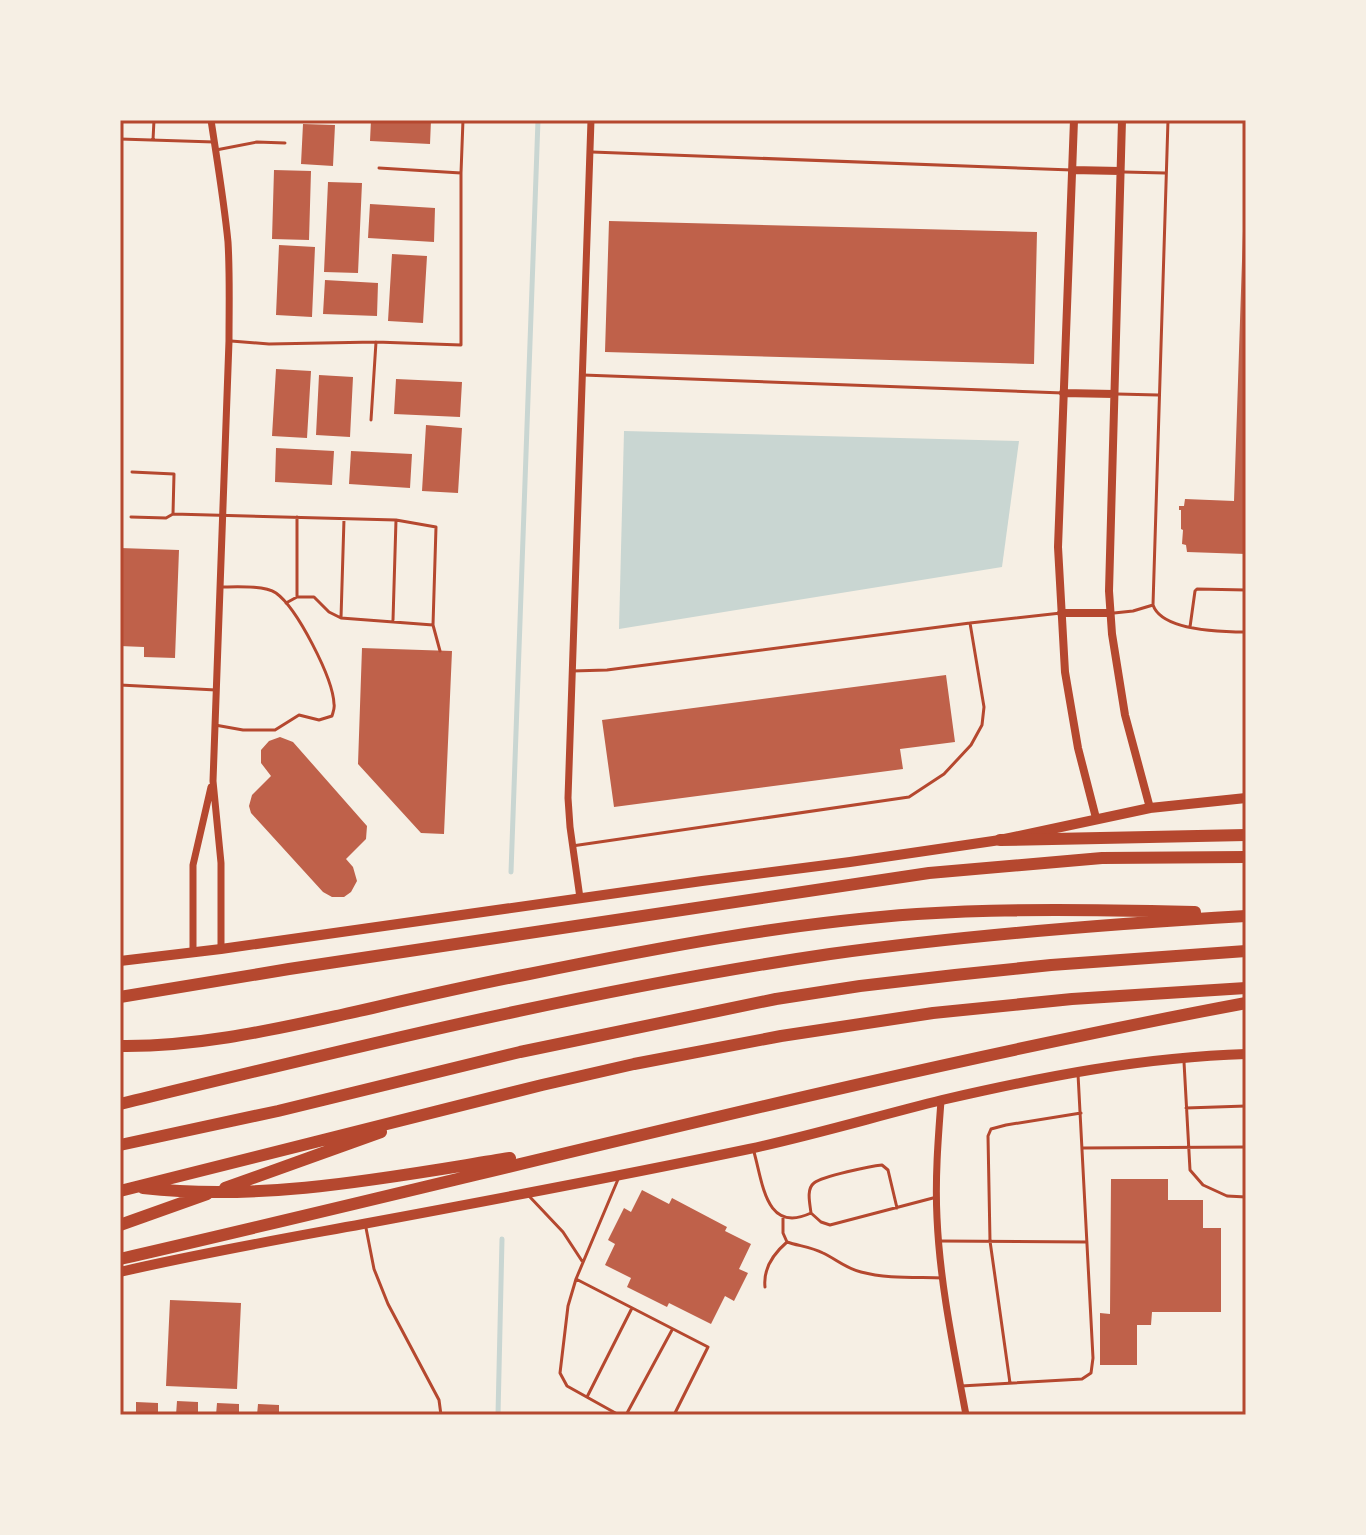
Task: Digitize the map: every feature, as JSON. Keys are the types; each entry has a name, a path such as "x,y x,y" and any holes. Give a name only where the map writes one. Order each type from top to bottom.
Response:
{"highway":[{"path":"1000,840 1246,835"},
{"path":"120,997 929,873 1102,858 1246,857"},
{"path":"120,1046 175,1045 243,1036 528,974 785,928 916,914 992,910 1246,914"},
{"path":"120,1104 522,1011 755,967 895,945 994,934 1246,914"},
{"path":"120,1145 278,1111 534,1049 776,999 860,986 1051,965 1246,951"},
{"path":"120,1188 634,1064 781,1036 918,1015 1072,999 1246,988"},
{"path":"120,1259 966,1059 1246,1003"},
{"path":"120,1225 451,1107"},
{"path":"120,1188 283,1190 397,1176 604,1143"}],"main road":[{"path":"120,961 850,862 1000,840 1150,808 1246,798"},
{"path":"120,1272 178,1258 753,1148 941,1101 1078,1072 1184,1058 1246,1054"}],"street":[{"path":"211,120 228,244 229,341 213,781 221,863 221,949"},
{"path":"580,898 568,798 591,120"},
{"path":"1074,120 1058,547 1065,672 1078,748 1096,818"},
{"path":"1122,120 1110,613 1125,715 1150,808"},
{"path":"1072,170 1120,171"},
{"path":"1063,393 1114,394"},
{"path":"1061,613 1110,613"},
{"path":"193,952 193,865 213,781"},
{"path":"941,1101 936,1154 939,1241 966,1415"}],"lane":[{"path":"153,140 154,120"},
{"path":"229,341 461,345 463,120"},
{"path":"1168,120 1153,605 1161,618 1190,627 1246,632"},
{"path":"120,139 215,146 285,143"},
{"path":"590,152 1072,170"},
{"path":"379,168 461,173"},
{"path":"1120,171 1166,173"},
{"path":"371,420 376,342"},
{"path":"582,375 1063,393"},
{"path":"1114,394 1159,395"},
{"path":"132,472 174,474 173,514"},
{"path":"131,517 166,518 173,514 396,520 436,527 433,625 440,651"},
{"path":"297,517 297,597"},
{"path":"341,618 344,519"},
{"path":"393,622 396,520"},
{"path":"215,725 243,730 275,730 299,715 319,720 332,716 334,703 310,636 286,603 274,591 220,587"},
{"path":"1190,627 1197,589 1246,590"},
{"path":"286,603 297,597 314,597 329,612 341,618 433,625"},
{"path":"1110,613 1153,605"},
{"path":"572,671 607,670 1061,613"},
{"path":"572,846 909,797 944,774 971,745 982,725 984,707 970,623"},
{"path":"120,685 216,690"},
{"path":"1184,1058 1190,1170 1203,1185 1227,1196 1246,1197"},
{"path":"961,1386 1082,1379 1091,1373 1093,1358 1078,1072"},
{"path":"1186,1108 1246,1106"},
{"path":"1010,1383 990,1241 988,1136 991,1129 1006,1125 1081,1113"},
{"path":"1083,1148 1246,1147"},
{"path":"753,1148 769,1206 783,1218 796,1220 811,1213"},
{"path":"897,1208 888,1170 882,1165 827,1177 814,1183 809,1191 811,1213 830,1225 897,1208 937,1197"},
{"path":"619,1415 567,1386 560,1373 568,1306 576,1279 620,1175"},
{"path":"527,1193 563,1232 582,1261"},
{"path":"783,1218 783,1233 787,1242"},
{"path":"365,1224 374,1269 388,1304 439,1400 441,1415"},
{"path":"939,1241 1087,1242"},
{"path":"787,1242 809,1247 861,1272 943,1278"},
{"path":"765,1287 764,1278 773,1254 787,1242"},
{"path":"576,1279 708,1347 674,1415"},
{"path":"587,1397 632,1308"},
{"path":"626,1415 673,1329"},
{"path":"1190,1415 1246,1414"}],"shaded area":[{"path":"624,431 1019,441 1002,567 619,629"}],"building":[{"path":"371,120 431,120 430,144 370,141"},
{"path":"303,124 335,125 333,166 301,164"},
{"path":"274,170 311,171 309,240 272,239"},
{"path":"328,182 362,183 358,273 324,272"},
{"path":"370,204 435,208 434,242 368,238"},
{"path":"609,221 1037,232 1034,364 605,352"},
{"path":"1243,231 1246,231 1246,554 1187,552 1186,545 1182,544 1179,510 1179,506 1184,506 1185,499 1234,501"},
{"path":"279,245 315,247 312,317 276,315"},
{"path":"392,254 427,256 423,323 388,321"},
{"path":"325,280 378,283 377,316 323,314"},
{"path":"276,369 311,371 307,438 272,436"},
{"path":"319,375 353,377 350,437 316,435"},
{"path":"396,379 462,382 460,417 394,414"},
{"path":"426,425 462,428 458,493 422,491"},
{"path":"276,448 334,451 332,485 275,482"},
{"path":"351,451 412,454 410,488 349,484"},
{"path":"120,548 179,550 175,658 144,657 144,647 120,646"},
{"path":"362,648 452,651 444,834 421,833 358,764"},
{"path":"946,675 955,742 900,749 903,769 614,807 602,720"},
{"path":"280,737 293,742 367,826 366,839 346,859 353,867 357,881 344,897 332,897 323,892 251,813 252,795 271,776 261,763 261,750 269,741"},
{"path":"1111,1179 1168,1179 1168,1200 1203,1200 1203,1228 1221,1228 1221,1312 1152,1312 1151,1325 1137,1325 1137,1365 1100,1365 1100,1313 1110,1314"},
{"path":"642,1190 669,1204 672,1198 727,1227 725,1231 751,1244 739,1269 748,1273 734,1301 725,1296 711,1324 627,1287 631,1278 605,1265 615,1244 608,1240 624,1208 631,1212"},
{"path":"170,1300 241,1303 237,1389 166,1386"},
{"path":"177,1401 198,1402 198,1415 176,1415"},
{"path":"136,1402 158,1403 158,1415 136,1415"},
{"path":"217,1403 239,1404 239,1415 216,1415"},
{"path":"258,1404 279,1405 279,1415 257,1415"}],"waterway":[{"path":"511,872 538,120"},
{"path":"498,1415 502,1239"}]}
